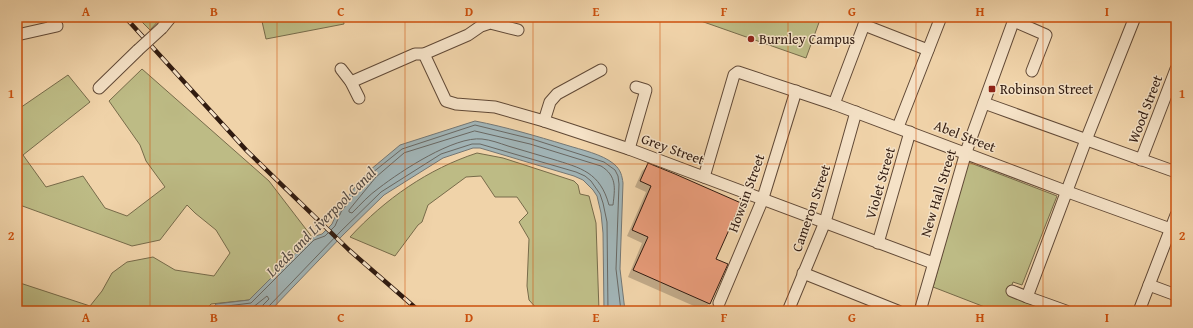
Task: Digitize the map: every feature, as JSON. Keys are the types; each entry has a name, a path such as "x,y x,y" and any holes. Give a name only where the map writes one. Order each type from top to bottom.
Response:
{"street":[{"path":"99,88 162,28 171,17"},
{"path":"898,127 940,17"},
{"path":"1027,297 1068,192 1086,140 1135,17"},
{"path":"1015,19 1046,35 1032,71"},
{"name":"New Hall Street","path":"920,311 966,152 1015,19"},
{"path":"351,82 415,54 424,54 468,35 490,23 506,21 518,30"},
{"path":"834,104 866,21 928,50"},
{"path":"17,35 56,25"},
{"name":"Grey Street","path":"424,54 446,101 456,104 495,107 544,121 629,149 933,263"},
{"path":"341,69 351,82 359,98"},
{"name":"Wood Street","path":"1141,160 1176,69"},
{"path":"544,121 550,102 557,94 601,70"},
{"name":"Abel Street","path":"704,177 734,75 738,72 898,127 1068,192 1173,230"},
{"path":"629,149 646,90 636,87"},
{"name":"Howsin Street","path":"719,303 762,199 796,91"},
{"path":"984,103 1176,172"},
{"name":"Cameron Street","path":"788,311 825,222 856,112"},
{"name":"Violet Street","path":"878,243 910,132"},
{"path":"1139,311 1173,230 1176,214"},
{"path":"803,273 898,311"},
{"path":"1149,286 1176,295"},
{"path":"1012,291 1066,311"}],"shaded area":[{"path":"137,17 162,17 150,30"},
{"path":"261,17 343,17 344,24 266,39"},
{"path":"699,17 821,17 806,58 698,20"},
{"path":"142,69 269,181 312,237 249,300 211,304 205,311 17,311 17,282 90,306 102,291 112,273 127,262 153,257 175,270 214,276 230,253 216,230 187,205 160,240 132,246 17,204 17,110 68,75 90,102 23,155 46,187 83,176 105,208 127,216 165,187 146,161 140,145 109,101"},
{"path":"477,153 503,158 574,181 578,185 580,194 589,196 596,223 599,311 539,311 529,300 527,286 529,239 519,222 528,213 517,197 495,197 481,176 466,177 428,205 422,222 418,225 395,256 350,237 378,210 408,187 441,168"},
{"path":"968,162 1057,196 1022,285 1013,282 1009,293 1057,311 995,311 933,287"}],"water":[{"path":"475,121 521,132 592,153 614,164 620,171 623,183 620,269 625,311 604,311 603,233 601,213 597,196 593,190 583,180 574,176 480,148 473,148 443,158 384,195 343,235 270,311 210,311 216,304 249,300 312,237 322,234 332,224 338,210 355,187 370,170 400,145"}],"building":[{"path":"648,163 741,203 716,259 728,264 710,304 633,270 648,237 632,230 651,186 640,181"}],"railway":[{"path":"125,17 247,151 349,250 419,311"}],"place":[{"name":"Burnley Campus","path":"751,39"},
{"name":"Robinson Street","path":"992,89"}],"water label":[{"name":"Leeds and Liverpool Canal","path":"321,222"}]}
